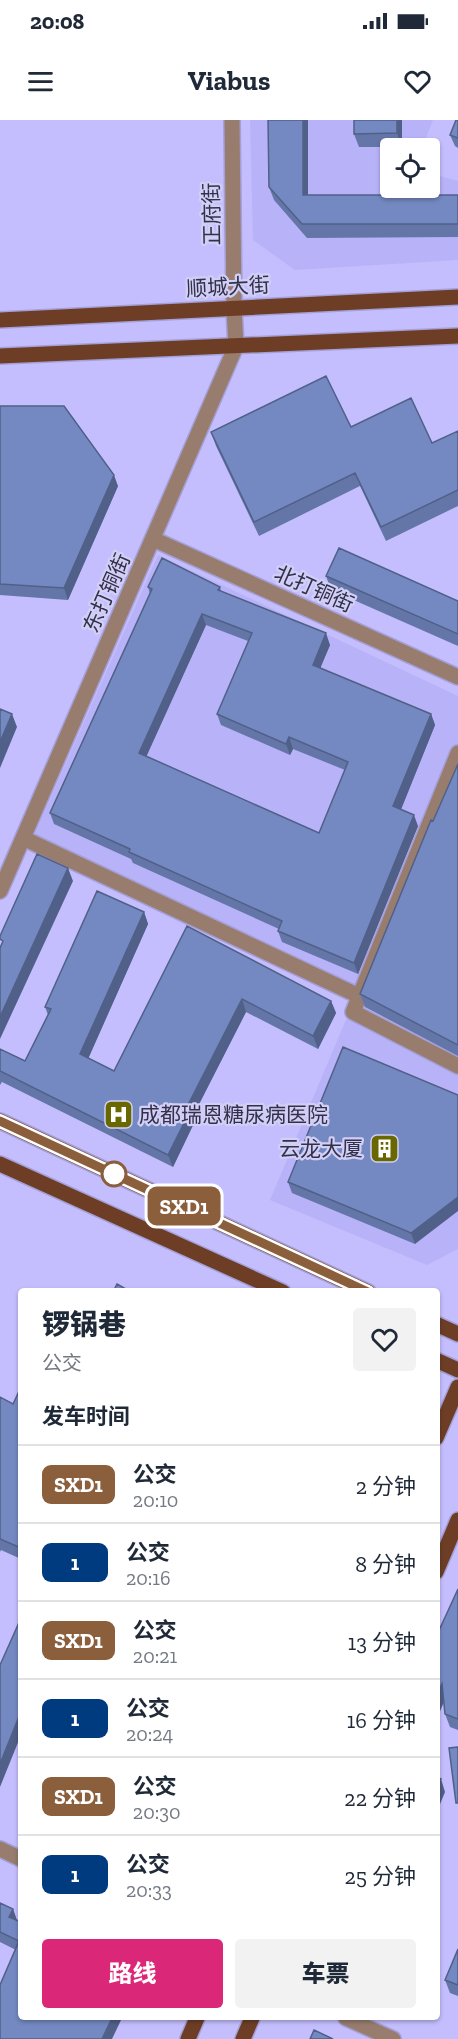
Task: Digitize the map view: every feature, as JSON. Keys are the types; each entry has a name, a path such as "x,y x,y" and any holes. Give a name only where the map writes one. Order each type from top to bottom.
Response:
{"main road":[{"name":"顺城大街","path":"0,320 458,297"},
{"path":"0,356 458,336"},
{"path":"0,1121 359,1288"},
{"path":"0,1164 274,1288"},
{"path":"440,1326 458,1334"},
{"path":"440,1362 458,1370"},
{"path":"440,1429 458,1387"},
{"path":"440,1563 458,1520"},
{"path":"188,2039 196,2020"},
{"path":"243,2039 251,2020"}],"street":[{"name":"正府街","path":"232,120 234,308"},
{"name":"东打铜街","path":"0,891 236,346 234,308"},
{"name":"北打铜街","path":"153,539 458,677"},
{"path":"458,753 352,1012 458,1066"},
{"path":"23,838 359,996"},
{"path":"0,1849 18,1858"},
{"path":"350,2020 393,2039"}],"shaded area":[{"path":"250,120 433,120 426,138 380,138 380,198 440,198 440,176 458,181 458,260 295,270 253,240"},
{"path":"158,555 458,696 458,1249 427,1265 270,1200 353,1003 28,849"}],"building":[{"path":"268,120 303,120 303,195 440,198 440,195 458,195 458,224 302,224 269,187"},
{"path":"354,120 397,120 397,133 354,134"},
{"path":"458,120 458,138 450,135"},
{"path":"326,376 351,427 411,398 432,443 458,431 458,490 381,527 355,473 254,522 211,432"},
{"path":"0,406 64,406 114,475 64,588 0,584"},
{"path":"339,548 458,601 458,634 326,576"},
{"path":"162,558 220,587 218,590 326,633 313,665 431,714 393,806 414,815 354,963 278,931 282,921 129,852 130,849 50,813 152,589 148,587","holes":["202,614 252,633 217,714 286,744 289,737 348,762 319,833 139,753"]},
{"path":"0,709 12,714 0,742"},
{"path":"458,764 458,1045 360,994 431,820 433,821"},
{"path":"37,854 68,868 0,1017 0,948 3,941 0,936"},
{"path":"97,891 144,912 80,1054 114,1071 187,926 331,1001 313,1036 242,999 187,1107 191,1109 168,1155 0,1071 0,1049 25,1061 51,1009 45,1007"},
{"name":"云龙大厦","path":"343,1047 458,1095 458,1197 411,1233 288,1182"},
{"path":"18,1393 18,1547 0,1539 0,1397 13,1404"},
{"path":"458,1589 458,1719 445,1714 442,1684 440,1688 440,1628"},
{"path":"18,1625 18,1719 0,1764 0,1665"},
{"path":"458,1747 458,1803 456,1803 449,1748"},
{"path":"0,1903 13,1909 9,1917 18,1921 18,1941 0,1932"},
{"path":"18,1943 18,2020 111,2020 102,2039 0,2039 0,1985"},
{"path":"458,1949 458,1985 445,1980"},
{"path":"314,2030 333,2039 310,2039"}],"bus line":[{"name":"SXD1","path":"0,1121 359,1288"}],"place":[{"name":"成都瑞恩糖尿病医院","path":"118,1115"},
{"name":"云龙大厦","path":"384,1149"}]}
